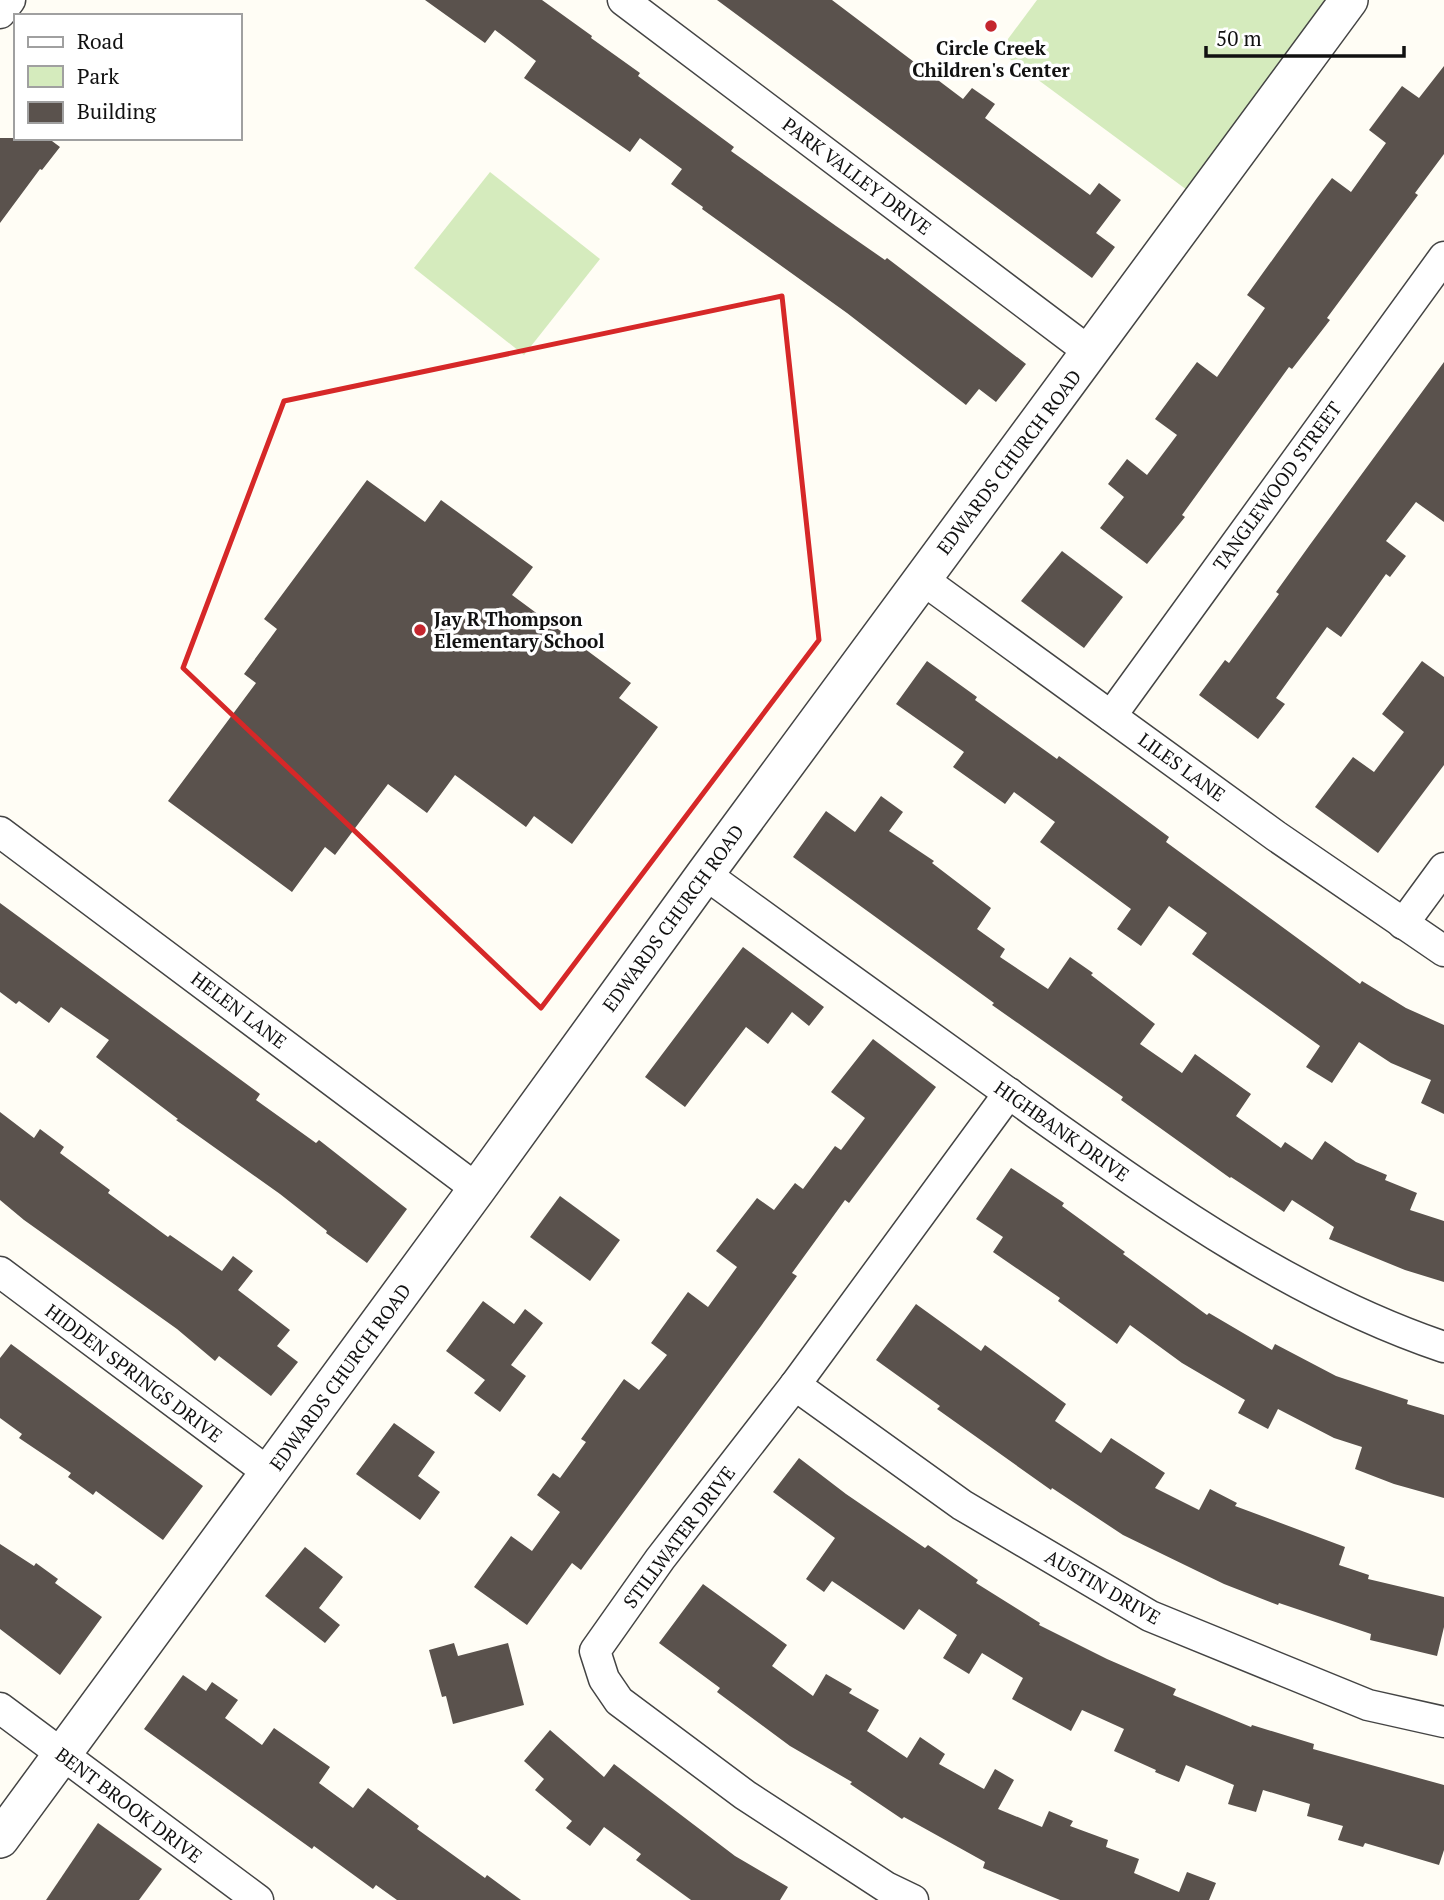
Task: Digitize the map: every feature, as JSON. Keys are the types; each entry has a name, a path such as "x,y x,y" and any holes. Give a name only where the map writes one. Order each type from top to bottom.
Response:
{"street":[{"path":"0,13 10,0"},
{"name":"PARK VALLEY DRIVE","path":"623,0 1091,352"},
{"name":"EDWARDS CHURCH ROAD","path":"0,1839 705,874 1349,0"},
{"name":"TANGLEWOOD STREET","path":"1111,716 1444,257"},
{"name":"LILES LANE","path":"922,579 1276,836 1444,951"},
{"name":"HELEN LANE","path":"0,832 477,1188"},
{"path":"1403,924 1444,868"},
{"name":"HIGHBANK DRIVE","path":"705,874 1170,1208 1290,1281 1402,1333 1444,1347"},
{"name":"STILLWATER DRIVE","path":"913,1900 886,1886 745,1795 619,1701 604,1679 595,1651 660,1559 795,1385 1009,1093"},
{"name":"HIDDEN SPRINGS DRIVE","path":"0,1272 269,1474"},
{"name":"AUSTIN DRIVE","path":"795,1385 962,1505 1150,1616 1368,1705 1444,1722"},
{"name":"BENT BROOK DRIVE","path":"0,1708 258,1900"}],"highlighted area":[{"path":"782,296 819,640 541,1008 183,668 284,401"}],"green space":[{"path":"1037,0 1327,0 1187,190 999,51"},
{"path":"490,172 600,259 524,355 414,268"}],"building":[{"path":"425,0 542,0 734,147 731,151 885,260 887,258 1026,364 996,402 979,389 966,405 847,313 671,184 682,169 640,138 630,152 524,78 536,61 495,30 485,43"},
{"path":"717,0 832,0 963,99 972,88 995,104 985,118 1090,195 1099,183 1121,200 1096,233 1115,247 1092,278"},
{"path":"1444,66 1444,154 1415,193 1418,195 1327,318 1330,320 1292,369 1289,367 1182,515 1185,517 1147,564 1100,528 1124,497 1108,484 1127,459 1147,475 1177,435 1155,419 1197,362 1217,377 1265,308 1247,295 1317,198 1332,178 1351,192 1386,143 1369,130 1402,86 1419,98"},
{"path":"0,138 51,140 60,147 0,223"},
{"path":"1444,362 1444,522 1416,502 1386,541 1406,556 1390,577 1386,574 1341,637 1327,627 1276,698 1285,704 1258,739 1199,695 1225,660 1229,663 1279,594 1276,592"},
{"path":"367,480 425,522 441,500 533,567 512,595 631,683 619,698 658,727 572,844 534,816 526,827 455,775 427,813 388,784 335,855 325,847 292,892 168,801 256,683 244,674 277,629 264,619"},
{"path":"1062,551 1123,597 1084,648 1021,601"},
{"path":"927,661 977,697 975,700 1057,759 1059,756 1169,837 1166,842 1360,984 1362,981 1406,1008 1444,1025 1444,1114 1421,1103 1431,1080 1391,1063 1359,1042 1332,1083 1306,1067 1320,1046 1192,954 1207,933 1169,906 1141,946 1117,929 1131,909 1040,842 1055,822 1014,792 1005,804 953,767 964,752 896,704"},
{"path":"1422,661 1444,677 1444,765 1378,853 1315,807 1353,757 1374,772 1404,732 1382,714"},
{"path":"881,796 903,812 889,831 934,861 932,863 991,908 977,929 1005,949 1000,957 1048,989 1070,957 1155,1024 1140,1044 1182,1073 1195,1054 1251,1094 1236,1116 1281,1148 1285,1142 1312,1160 1325,1141 1356,1162 1387,1175 1385,1180 1417,1193 1410,1210 1444,1221 1444,1282 1405,1270 1329,1239 1334,1227 1292,1200 1284,1212 1230,1178 793,857 826,811 855,832"},
{"path":"0,903 260,1094 256,1100 316,1143 319,1140 407,1209 367,1263 280,1194 176,1120 178,1119 96,1057 109,1040 61,1007 49,1023 19,1001 16,1004 0,992"},
{"path":"743,947 824,1007 809,1026 792,1012 768,1044 746,1027 685,1107 645,1077"},
{"path":"873,1039 936,1087 849,1203 845,1200 792,1273 797,1276 581,1570 572,1563 527,1625 474,1587 511,1536 532,1551 560,1512 537,1495 553,1473 560,1478 586,1442 581,1439 624,1379 639,1390 667,1355 651,1343 688,1292 708,1307 737,1267 716,1251 757,1198 774,1210 795,1183 803,1189 835,1146 841,1150 865,1118 831,1092"},
{"path":"0,1112 34,1138 40,1129 64,1147 60,1153 110,1190 108,1193 168,1237 170,1235 222,1271 233,1256 253,1271 238,1290 290,1330 277,1346 298,1362 271,1396 219,1356 215,1361 177,1329 0,1200"},
{"path":"1011,1168 1064,1203 1062,1206 1125,1252 1123,1254 1207,1315 1209,1313 1272,1350 1275,1344 1336,1376 1408,1400 1407,1404 1444,1415 1444,1498 1394,1484 1355,1469 1362,1447 1334,1438 1278,1409 1268,1429 1238,1413 1245,1400 1182,1363 1130,1325 1117,1344 1058,1301 1060,1298 993,1252 1003,1237 976,1219"},
{"path":"560,1196 620,1240 590,1281 530,1237"},
{"path":"483,1301 514,1324 525,1309 543,1323 511,1365 526,1376 500,1412 474,1393 485,1380 446,1351"},
{"path":"916,1304 981,1351 985,1345 1066,1404 1055,1421 1101,1453 1111,1438 1165,1473 1155,1488 1199,1510 1210,1489 1237,1503 1235,1506 1345,1547 1339,1565 1369,1575 1368,1579 1444,1597 1444,1627 1437,1656 1370,1640 1371,1634 1279,1603 1278,1605 1224,1584 1123,1535 1052,1488 1051,1490 937,1409 940,1406 876,1360"},
{"path":"11,1344 203,1486 163,1540 96,1491 93,1495 68,1477 71,1473 19,1438 22,1434 0,1418 0,1358"},
{"path":"394,1423 435,1452 418,1476 440,1492 420,1520 356,1474"},
{"path":"799,1458 846,1494 925,1548 928,1545 978,1580 976,1583 1040,1623 1039,1625 1176,1689 1173,1695 1251,1727 1252,1725 1314,1744 1313,1749 1444,1785 1444,1850 1439,1865 1365,1843 1363,1847 1338,1840 1343,1826 1307,1816 1310,1804 1263,1790 1256,1812 1228,1804 1234,1785 1186,1765 1179,1782 1155,1772 1156,1770 1114,1751 1124,1729 1082,1710 1071,1731 1012,1699 1023,1678 982,1653 969,1674 943,1658 957,1635 919,1609 904,1630 832,1581 824,1592 806,1579 835,1538 773,1492"},
{"path":"0,1544 34,1566 36,1563 58,1579 55,1583 102,1617 60,1675 0,1629"},
{"path":"305,1547 343,1577 319,1608 340,1625 325,1643 265,1596"},
{"path":"703,1584 787,1645 772,1666 813,1696 826,1674 852,1689 849,1693 879,1710 867,1731 907,1758 920,1737 945,1754 939,1764 984,1789 995,1769 1014,1780 998,1809 1042,1827 1049,1811 1073,1821 1070,1826 1108,1840 1106,1847 1139,1859 1134,1873 1179,1892 1187,1872 1216,1883 1209,1900 1060,1900 983,1868 985,1862 904,1817 902,1819 850,1784 852,1782 790,1746 717,1692 720,1688 659,1643"},
{"path":"454,1643 458,1656 508,1643 524,1705 453,1724 446,1696 442,1697 429,1650"},
{"path":"183,1675 206,1691 212,1682 238,1700 225,1718 262,1745 274,1728 330,1767 319,1783 353,1808 368,1788 419,1826 417,1829 485,1878 487,1875 521,1900 397,1900 376,1885 373,1889 314,1846 312,1849 144,1729"},
{"path":"550,1730 604,1777 614,1764 735,1856 788,1887 780,1900 691,1900 636,1860 641,1854 604,1827 590,1846 566,1828 572,1821 535,1790 544,1779 524,1761"},
{"path":"98,1823 162,1869 139,1900 46,1900"}],"place":[{"name":"Circle Creek Children's Center","path":"991,26"},
{"name":"Jay R Thompson Elementary School","path":"420,630"}]}
